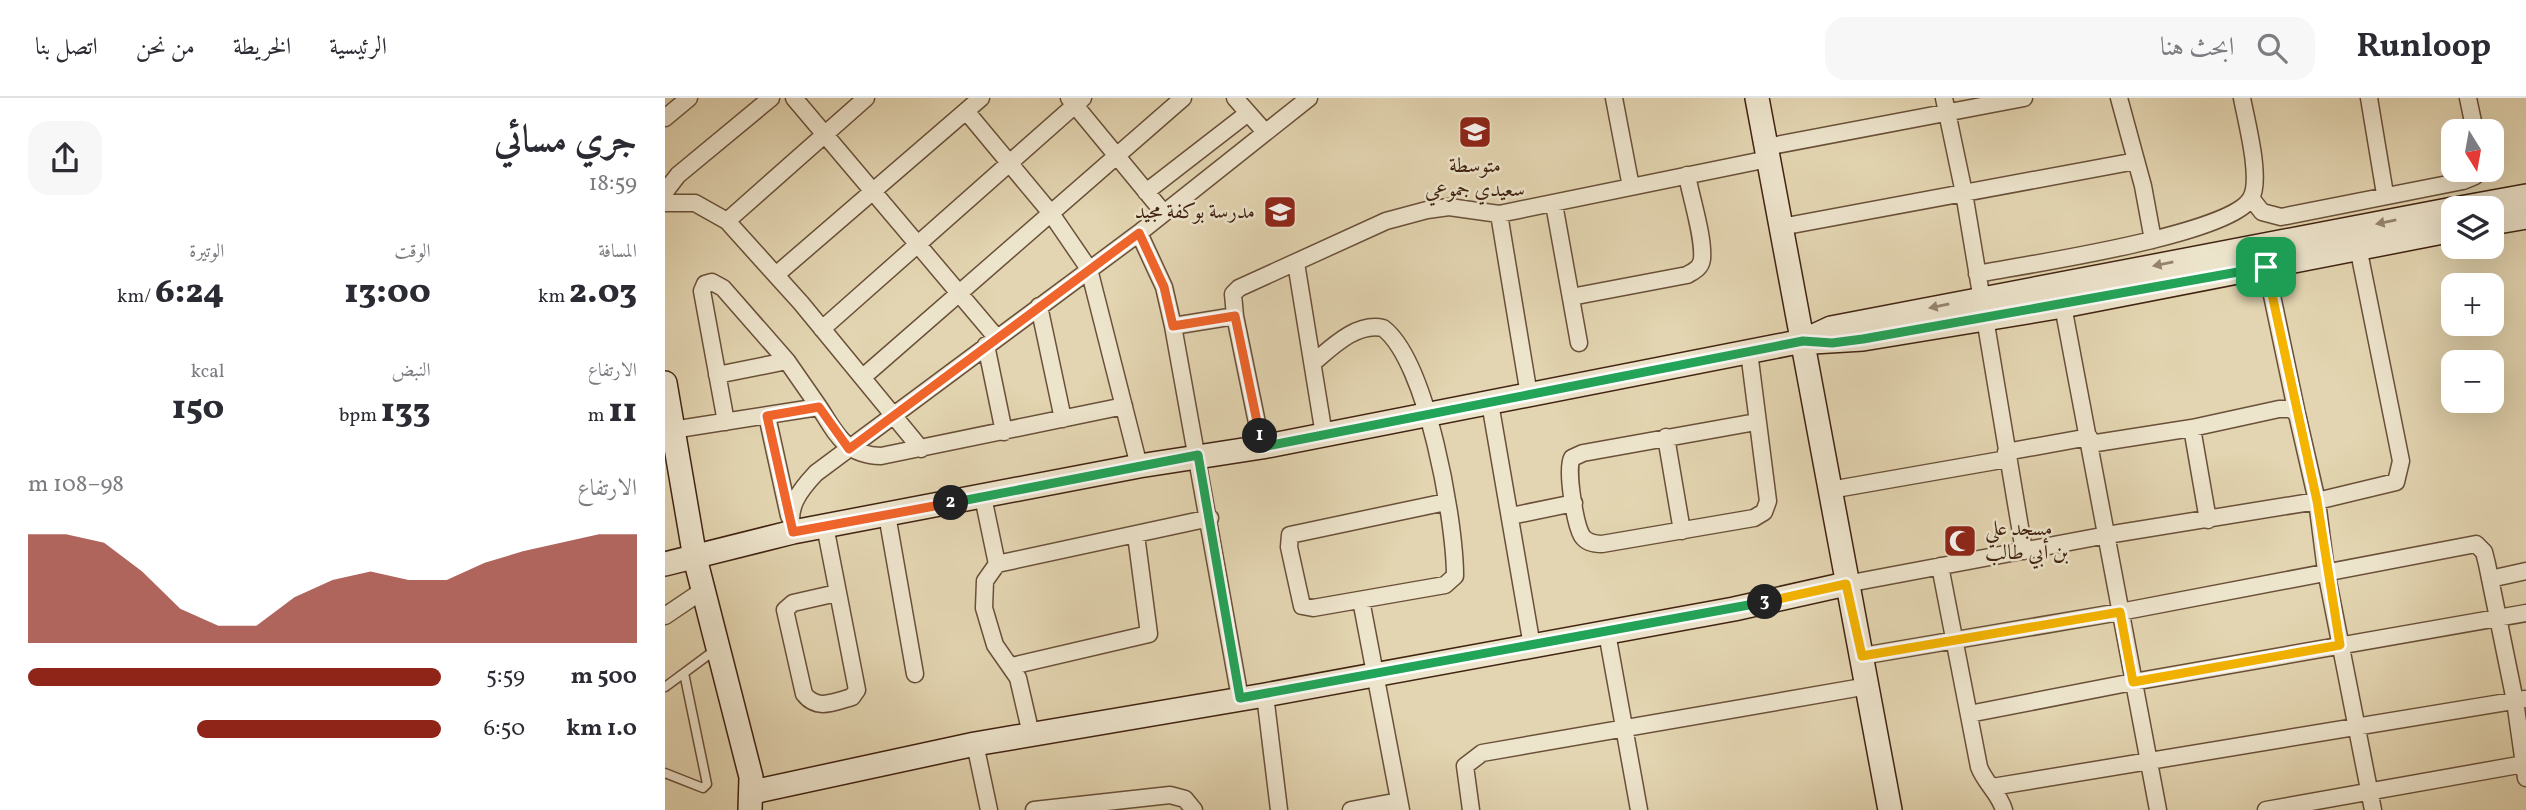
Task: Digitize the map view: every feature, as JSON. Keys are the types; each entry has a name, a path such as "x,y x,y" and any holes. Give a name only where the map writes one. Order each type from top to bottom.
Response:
{"main road":[{"path":"1757,98 1890,810"},
{"path":"2504,200 2526,196"},
{"path":"665,564 695,558 791,524 825,526 1198,455 1262,447 1803,341 1831,328 1983,308 2441,212"},
{"path":"2504,221 2526,217"},
{"path":"1983,308 2063,306 2441,232"},
{"path":"665,383 695,558 751,801 975,744 1532,646 1846,584"}],"street":[{"path":"667,113 689,98"},
{"path":"665,192 678,175 771,98"},
{"path":"794,98 959,293 991,341 1004,432"},
{"path":"727,221 866,98"},
{"path":"777,275 981,98"},
{"path":"863,377 1183,98"},
{"path":"1235,98 1265,132"},
{"path":"791,524 806,484 991,341 1139,233 1309,98"},
{"path":"1614,98 1631,187"},
{"path":"1262,447 1235,316 1233,294 1239,288 1386,221 1427,210 1449,207 1499,214 1554,204 1687,176 1945,106 2024,98"},
{"path":"2119,98 2153,240"},
{"path":"1977,274 2153,240 2226,216 2251,198 2255,187 2242,98"},
{"path":"2369,98 2385,194"},
{"path":"2467,98 2472,119"},
{"path":"822,329 1075,101 1163,212"},
{"path":"1945,106 1964,193 2024,551"},
{"path":"966,111 1050,212 1089,269 1139,466"},
{"path":"1146,192 1248,113"},
{"path":"1781,227 2136,161"},
{"path":"1571,297 1688,275 1698,268 1702,260 1687,176"},
{"path":"2251,198 2262,212 2281,217 2385,194 2457,182"},
{"path":"665,202 695,202 727,221 777,275 921,449"},
{"path":"1554,204 1579,343"},
{"path":"1499,214 1529,395"},
{"path":"1139,233 1164,287 1173,326 1210,518 1240,698"},
{"path":"1846,584 2107,535 2317,501 2396,482 2401,461 2358,247"},
{"path":"1296,263 1324,435"},
{"path":"2266,267 2317,501 2326,571 2373,810"},
{"path":"726,422 702,291 705,284 712,282 723,288 787,361 849,449 865,456 921,449 1124,406"},
{"path":"1039,306 1063,419"},
{"path":"2063,306 2158,810"},
{"path":"1173,326 1235,316"},
{"path":"1313,363 1356,331 1383,328 1400,347 1412,368 1427,415 1446,502 1455,566 1452,581 1445,585 1313,608 1302,606 1289,547 1290,535 1446,502"},
{"path":"1749,352 1768,501 1764,512 1754,518 1594,544 1581,534 1568,469 1572,458 1666,437 1756,422"},
{"path":"717,375 787,361"},
{"path":"1490,403 1532,646"},
{"path":"672,430 819,407"},
{"path":"1830,490 2090,440 2192,428 2279,409 2291,409 2297,414"},
{"path":"767,416 791,524"},
{"path":"2192,428 2208,520"},
{"path":"1666,437 1682,531"},
{"path":"983,497 997,564"},
{"path":"1511,516 1574,503"},
{"path":"887,515 915,674"},
{"path":"1031,734 1012,666 995,645 985,608 985,581 997,564 1210,518"},
{"path":"825,526 857,690 852,698 818,705 811,703 804,694 785,610 793,603 837,593"},
{"path":"1012,666 1149,634 1136,535"},
{"path":"1862,656 2120,612 2476,544 2484,552 2497,619 2521,700 2525,771 2370,792 2266,810"},
{"path":"1940,566 1979,767 2004,810"},
{"path":"2490,579 2526,571"},
{"path":"665,616 702,591"},
{"path":"1352,810 1400,806 1361,600"},
{"path":"1969,714 2133,682 2526,613"},
{"path":"1607,632 1639,810"},
{"path":"1471,810 1465,766 1475,755 1868,686"},
{"path":"1265,695 1279,810"},
{"path":"1992,788 2521,700"},
{"path":"975,744 989,810"},
{"path":"1034,810 1170,795 1185,799 1194,810"}],"lane":[{"path":"665,687 705,661 717,648"},
{"path":"665,773 702,788 707,784 684,673"}],"place":[{"name":"متوسطة سعيدي جموعي","path":"1475,132"},
{"name":"مدرسة بوكفة مجيد","path":"1280,212"},
{"name":"مسجد علي بن أبي طالب","path":"1960,541"}],"route":[{"path":"1139,233 1164,287 1173,326 1235,316 1262,447 1803,341 1832,343 1863,339 2063,306 2266,267 2317,501 2326,571 2340,645 2133,682 2120,612 1862,656 1846,584 1734,609 1240,698 1198,455 793,532 767,416 819,407 849,449 1139,233"}]}
